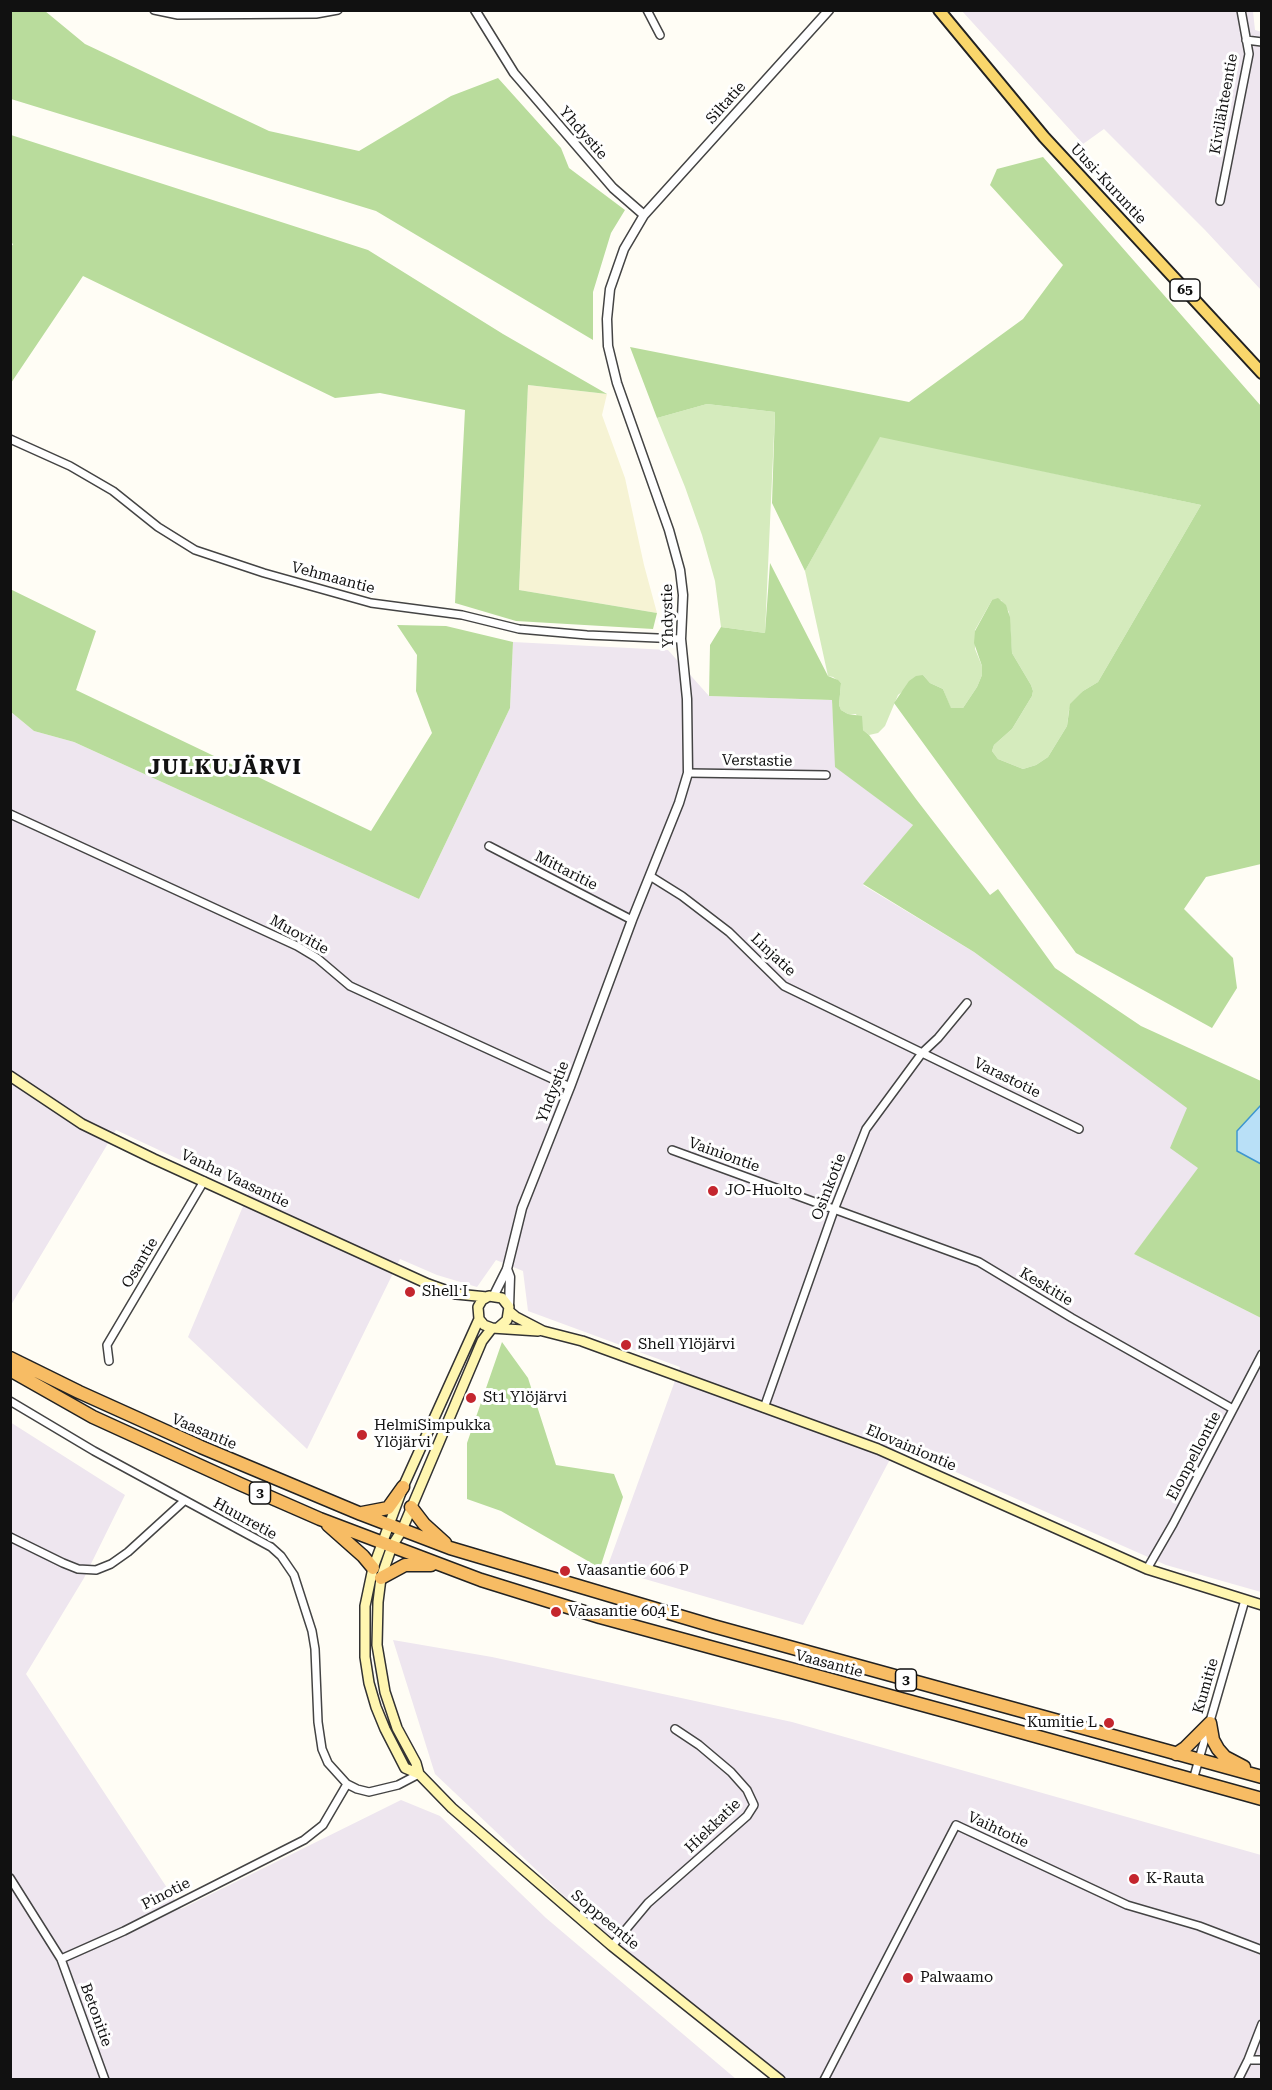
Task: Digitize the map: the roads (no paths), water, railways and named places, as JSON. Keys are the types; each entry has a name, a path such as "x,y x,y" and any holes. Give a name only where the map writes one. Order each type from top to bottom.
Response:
{"highway":[{"name":"Vaasantie","path":"10,1358 160,1429 390,1525"},
{"name":"Vaasantie","path":"10,1370 93,1417 240,1484 320,1519 445,1567 600,1617 1262,1799"},
{"path":"361,1514 388,1508 403,1487"},
{"path":"411,1507 424,1524 450,1548"},
{"path":"320,1519 344,1538 377,1573 405,1565 445,1567"},
{"name":"3","path":"390,1525 402,1530"},
{"name":"Vaasantie","path":"402,1530 450,1548 713,1626 1199,1761 1262,1776"},
{"path":"1176,1754 1210,1723"},
{"path":"1210,1723 1213,1740 1225,1757 1262,1776"}],"main road":[{"name":"Uusi-Kuruntie","path":"939,10 1044,137 1262,373"},
{"name":"Vanha Vaasantie","path":"10,1076 82,1124 407,1275 456,1294 490,1296"},
{"name":"Vanha Vaasantie","path":"456,1294 478,1315"},
{"path":"390,1525 403,1487 478,1315 480,1303 490,1296 502,1298 510,1310 507,1320 495,1328 479,1349 402,1530"},
{"name":"Elovainiontie","path":"510,1310 516,1317 543,1331"},
{"path":"478,1315 484,1325 495,1328"},
{"name":"Elovainiontie","path":"495,1328 543,1331 582,1341 918,1466 1147,1569 1262,1605"},
{"name":"Soppeentie","path":"390,1525 387,1544 377,1573 377,1645 385,1692 397,1728 416,1763 419,1774 434,1792 469,1824 612,1946 780,2079"},
{"name":"Soppeentie","path":"387,1544 402,1530"}],"street":[{"path":"154,10 178,15 284,12 316,14 338,10"},
{"name":"Yhdystie","path":"475,10 513,73 613,188 644,215 624,249 610,290 607,319 608,346 617,383 669,530 680,570 683,595 681,639 687,699 688,773 679,803 522,1208 507,1269 490,1296"},
{"path":"647,10 660,35"},
{"name":"Siltatie","path":"644,215 829,10"},
{"name":"Kivilähteentie","path":"1220,201 1249,54 1240,10"},
{"path":"1246,40 1262,42"},
{"name":"Vehmaantie","path":"10,439 70,466 113,491 158,527 195,550 264,573 371,603 462,615 519,630 681,639"},
{"name":"Verstastie","path":"688,773 826,776"},
{"name":"Muovitie","path":"10,814 297,946 316,958 350,986 570,1087"},
{"name":"Mittaritie","path":"489,846 632,920"},
{"name":"Linjatie","path":"650,876 682,896 729,932 784,986 922,1053"},
{"name":"Osinkotie","path":"764,1408 834,1210 866,1129 922,1053 938,1038 967,1003"},
{"name":"Varastotie","path":"922,1053 1080,1129"},
{"name":"Vainiontie","path":"672,1150 834,1210"},
{"name":"Osantie","path":"109,1361 107,1345 204,1181"},
{"name":"Keskitie","path":"834,1210 979,1262 1233,1410"},
{"name":"Yhdystie","path":"507,1269 510,1278 510,1310"},
{"name":"Elonpellontie","path":"1147,1569 1262,1354"},
{"name":"Huurretie","path":"10,1401 184,1501 271,1547 280,1556 294,1575 307,1611 315,1649 316,1700 322,1749 328,1763 347,1784"},
{"path":"10,1537 71,1566 88,1571 96,1570 111,1564 128,1552 184,1501"},
{"name":"Kumitie","path":"1193,1780 1245,1600"},
{"name":"Hiekkatie","path":"612,1946 648,1903 747,1816 754,1805 747,1790 731,1773 699,1745 675,1729"},
{"path":"347,1784 369,1792 398,1785 419,1774"},
{"name":"Pinotie","path":"61,1959 123,1931 304,1840 323,1825 347,1784"},
{"name":"Vaihtotie","path":"825,2079 957,1826 1127,1905 1199,1926 1262,1950"},
{"path":"10,1878 61,1959"},
{"name":"Betonitie","path":"61,1959 105,2079"},
{"path":"1238,2079 1262,2024"},
{"path":"1248,2060 1262,2060"}],"water":[{"path":"1261,1105 1261,1164 1237,1151 1237,1131"}],"place":[{"name":"JO-Huolto","path":"713,1191"},
{"name":"Shell I","path":"410,1292"},
{"name":"Shell Ylöjärvi","path":"626,1345"},
{"name":"St1 Ylöjärvi","path":"471,1398"},
{"name":"HelmiSimpukka Ylöjärvi","path":"362,1435"},
{"name":"Vaasantie 606 P","path":"565,1571"},
{"name":"Vaasantie 604 E","path":"556,1612"},
{"name":"Kumitie L","path":"1109,1723"},
{"name":"K-Rauta","path":"1134,1879"},
{"name":"Palwaamo","path":"908,1978"}],"district":[{"name":"JULKUJÄRVI","path":"225,768"}]}
